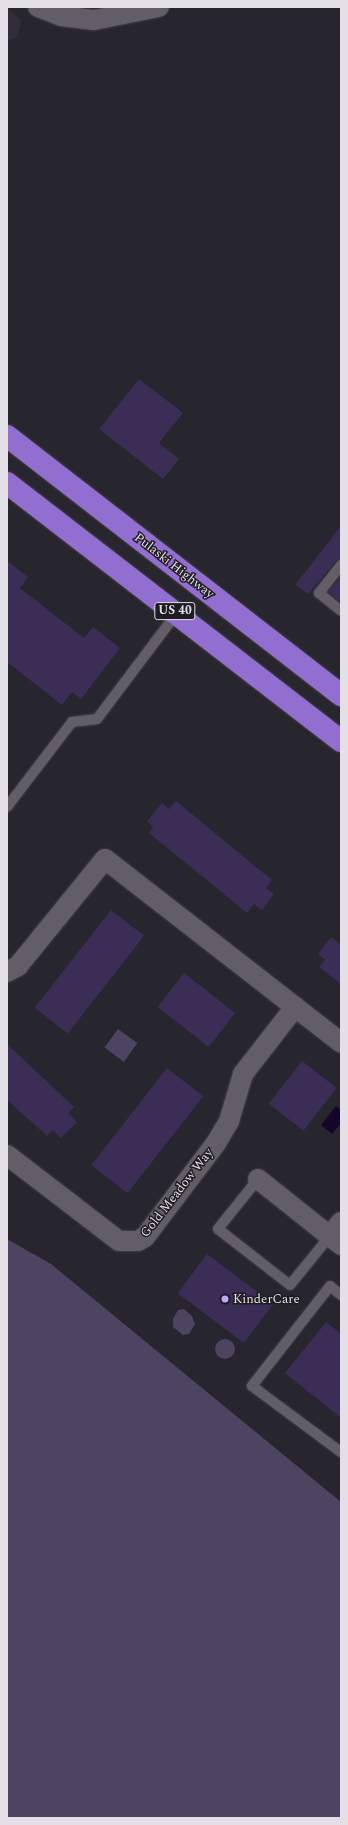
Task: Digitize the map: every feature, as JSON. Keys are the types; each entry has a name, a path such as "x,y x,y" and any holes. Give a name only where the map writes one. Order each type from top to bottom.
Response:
{"highway":[{"name":"Pulaski Highway","path":"7,436 340,694"},
{"name":"US 40","path":"7,483 341,741"}],"street":[{"path":"38,7 61,16 94,20 159,7"},
{"path":"7,972 18,966 105,859 341,1043"},
{"name":"Gold Meadow Way","path":"7,1155 119,1241 138,1241 145,1237 216,1143 229,1121 243,1074 295,1007"},
{"path":"258,1179 337,1234"}],"lane":[{"path":"341,565 319,593 341,610"},
{"path":"7,807 72,722 97,718 177,613"},
{"path":"258,1179 218,1229 290,1285 337,1234"},
{"path":"341,1295 330,1286 252,1386 341,1452"}],"shaded area":[{"path":"7,7 21,20 18,37 7,41"},
{"path":"118,1029 137,1043 124,1062 104,1048"},
{"path":"336,1106 341,1110 341,1123 332,1134 321,1125"},
{"path":"7,1239 51,1264 341,1502 341,1818 7,1818"},
{"path":"184,1309 192,1316 195,1324 189,1334 183,1335 173,1327 173,1319 178,1310"},
{"path":"221,1339 229,1339 235,1345 235,1353 229,1359 221,1359 215,1353 215,1345"}],"building":[{"path":"139,379 183,413 159,443 179,459 163,479 99,429"},
{"path":"341,526 341,559 336,561 308,594 295,585"},
{"path":"7,561 28,577 20,588 84,638 93,627 120,648 81,699 72,692 62,705 7,662"},
{"path":"341,576 341,603 328,592"},
{"path":"176,801 272,880 266,888 274,894 262,910 254,904 247,913 149,833 153,827 147,821 162,803 169,809"},
{"path":"111,910 144,936 68,1034 35,1008"},
{"path":"331,937 341,945 341,984 319,967 325,960 318,954"},
{"path":"184,973 235,1013 209,1047 158,1007"},
{"path":"7,1044 74,1107 68,1113 77,1122 61,1138 53,1130 47,1136 7,1100"},
{"path":"302,1061 337,1088 303,1131 269,1104"},
{"path":"167,1068 203,1096 128,1193 91,1165"},
{"name":"KinderCare","path":"207,1254 273,1304 244,1343 178,1293"},
{"path":"326,1322 341,1334 341,1418 285,1373"}],"place":[{"name":"KinderCare","path":"225,1299"}]}
